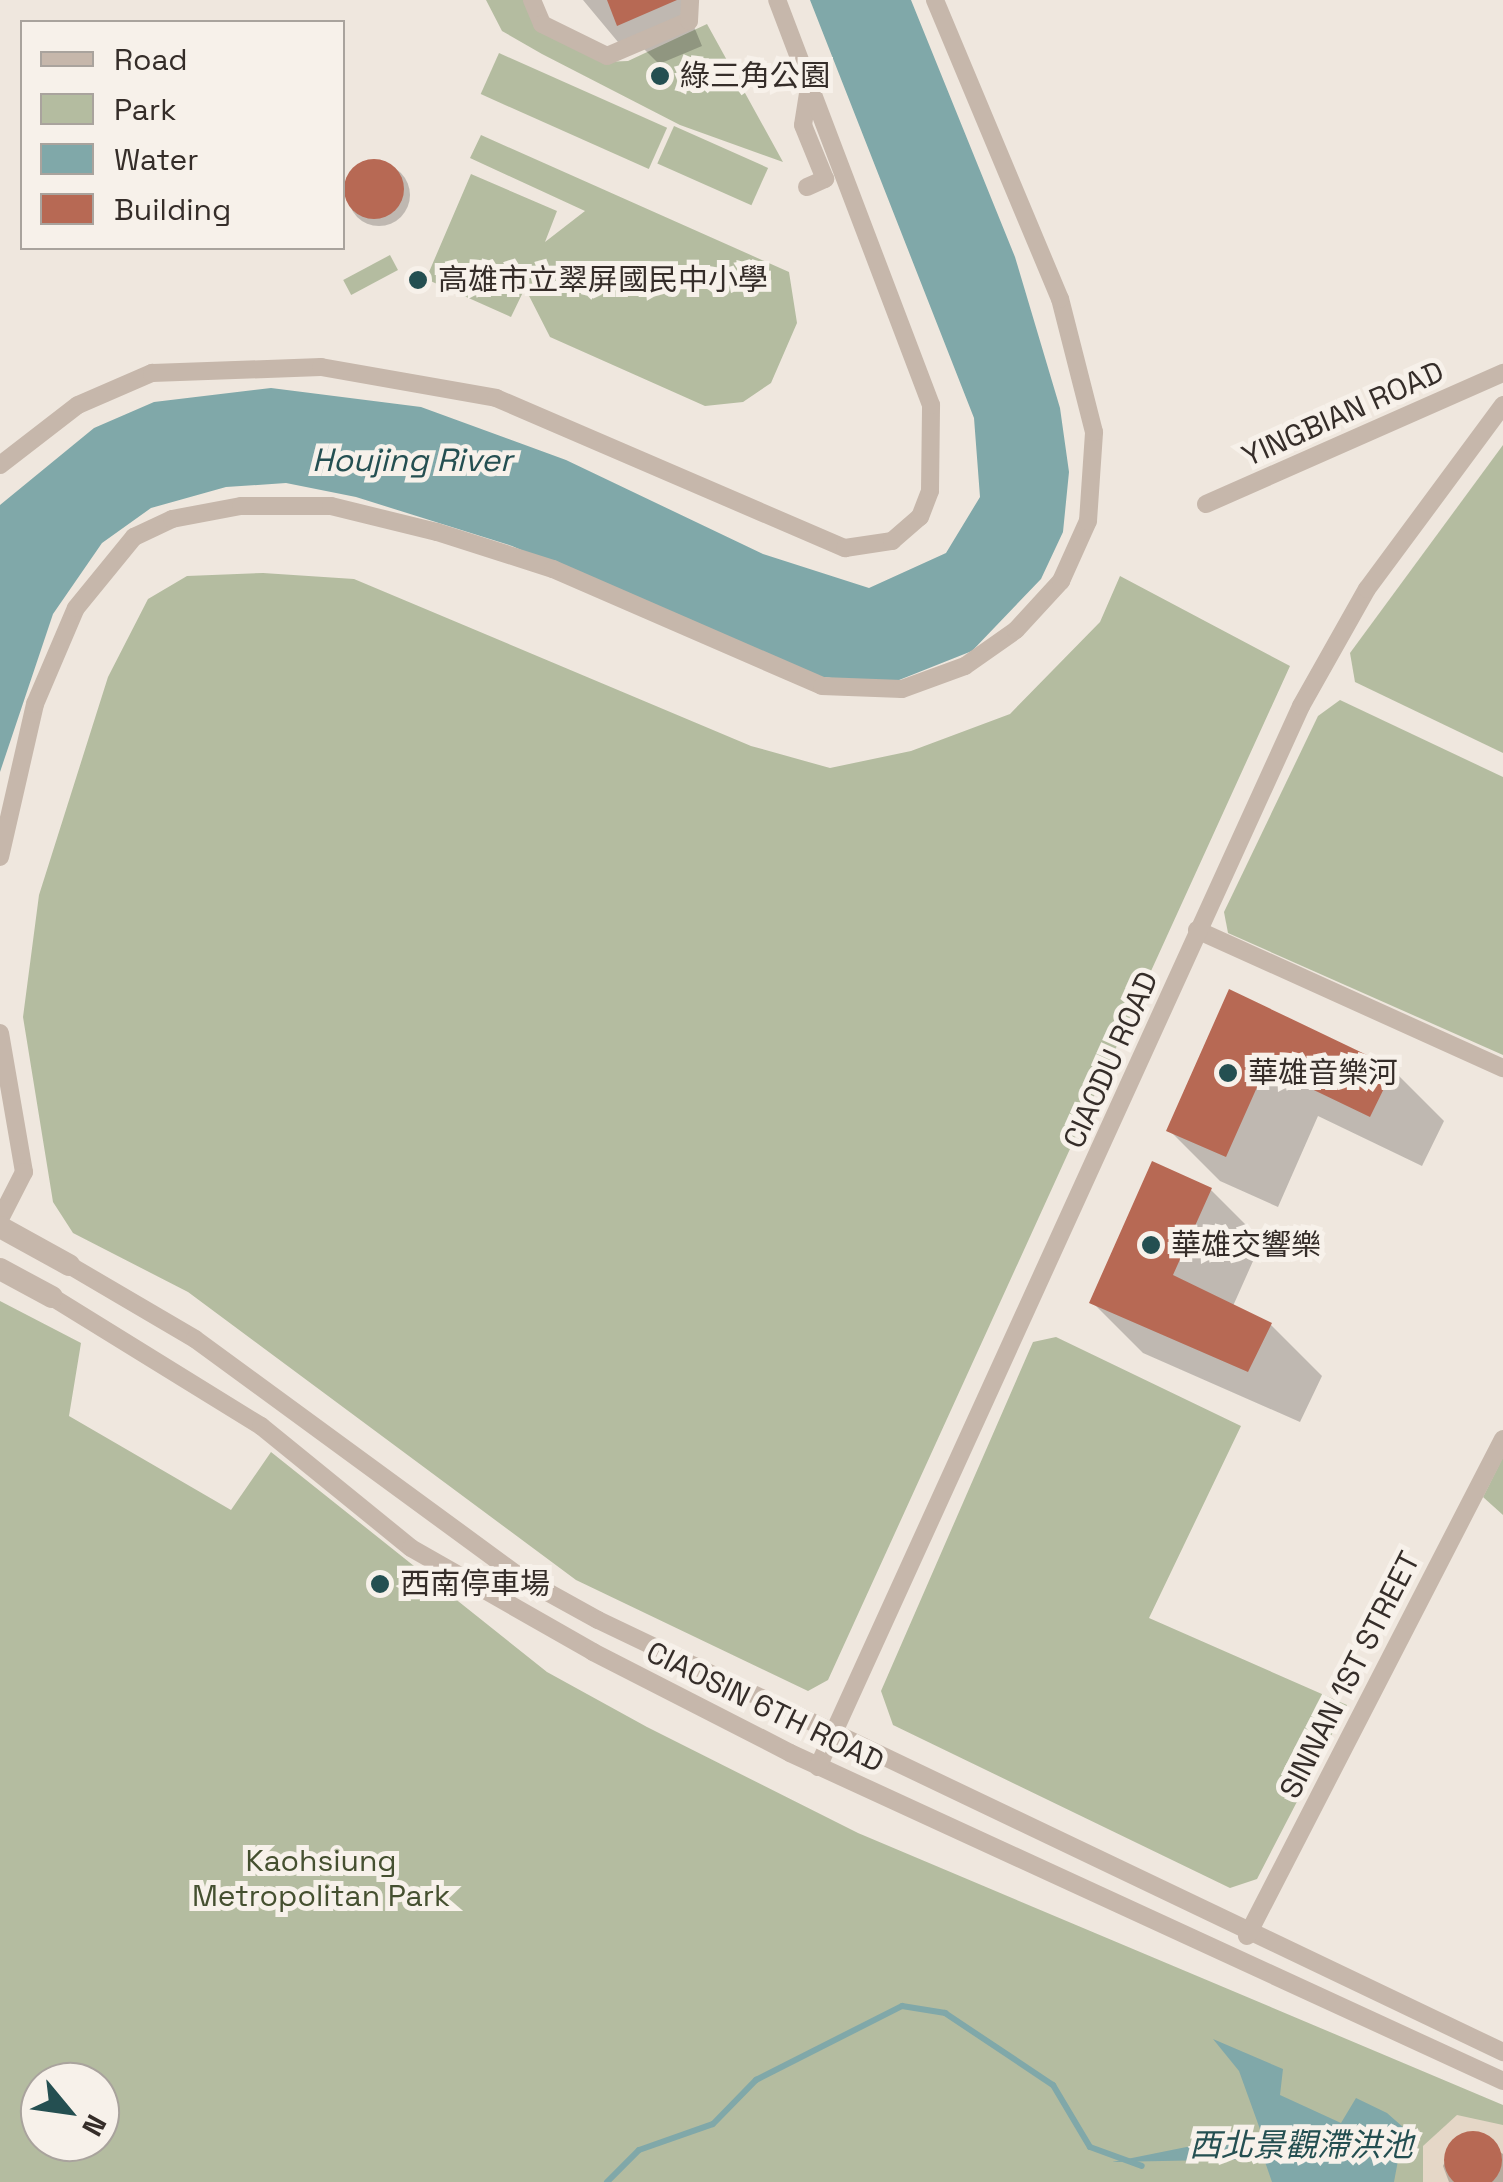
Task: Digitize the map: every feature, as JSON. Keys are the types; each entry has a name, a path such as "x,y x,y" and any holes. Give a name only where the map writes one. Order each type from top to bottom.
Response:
{"street":[{"path":"532,0 542,24 607,56 692,7"},
{"path":"0,465 78,405 152,374 321,366 496,398 845,548 892,542 920,516 930,490 931,405 777,0"},
{"path":"0,858 35,704 76,608 134,537 172,518 241,506 332,506 438,532 552,570 822,686 902,689 965,666 1016,630 1062,581 1088,521 1094,432 1060,299 935,0"},
{"path":"807,187 825,178 804,125 809,90"},
{"name":"YINGBIAN ROAD","path":"1206,504 1503,373"},
{"name":"CIAODU ROAD","path":"818,1766 1301,706 1367,589 1503,405"},
{"path":"1197,930 1503,1068"},
{"path":"0,1033 24,1172 0,1219"},
{"path":"0,1227 69,1264"},
{"name":"CIAOSIN 6TH ROAD","path":"69,1264 195,1339 522,1578 834,1738 1247,1936 1503,2052"},
{"path":"0,1269 52,1297"},
{"name":"CIAOSIN 6TH ROAD","path":"52,1297 245,1415 411,1548 818,1766 1503,2081"},
{"name":"SINNAN 1ST STREET","path":"1247,1936 1503,1440"}],"green space":[{"name":"綠三角公園","path":"486,0 528,0 543,29 604,62 628,61 707,24 783,162 680,125 542,54 502,31"},
{"path":"499,53 667,128 649,169 481,94"},
{"path":"674,126 768,168 751,205 657,163"},
{"path":"481,135 789,272 797,323 771,383 743,402 705,406 550,337 525,288 511,317 426,279 471,174 557,211 545,242 585,211 470,158"},
{"path":"390,255 398,270 351,295 343,280"},
{"path":"1503,445 1503,753 1355,682 1350,653"},
{"path":"263,573 354,579 751,746 830,768 911,751 1010,714 1100,622 1120,576 1290,666 828,1680 808,1691 576,1580 188,1292 73,1233 53,1202 23,1017 39,895 108,677 148,599 187,576"},
{"path":"1340,700 1503,777 1503,1055 1228,933 1224,912 1318,716"},
{"name":"Kaohsiung Metropolitan Park","path":"0,1301 81,1343 69,1416 231,1510 271,1452 547,1672 647,1727 858,1833 1503,2105 1503,2182 0,2182"},
{"path":"1056,1337 1241,1426 1149,1618 1347,1705 1257,1879 1230,1888 893,1725 881,1691 1033,1342"},
{"path":"1503,1457 1503,1515 1483,1497"}],"shaded area":[{"path":"1457,2115 1503,2125 1503,2182 1423,2182 1423,2146"}],"water":[{"name":"Houjing River","path":"810,0 911,0 1015,257 1060,408 1069,472 1063,532 1041,579 972,651 889,684 813,676 512,546 356,497 286,483 226,487 151,508 102,543 53,614 0,772 0,505 94,428 154,402 271,388 421,407 566,460 763,554 869,588 946,553 980,497 974,418"},
{"name":"西北景觀滯洪池","path":"1213,2039 1283,2069 1280,2095 1341,2123 1356,2098 1387,2113 1404,2128 1394,2182 1272,2182 1264,2159 1112,2162 1261,2132 1239,2071"}],"building":[{"path":"607,0 677,0 617,26"},
{"path":"363,162 385,162 401,178 401,200 385,216 363,216 347,200 347,178"},
{"name":"華雄音樂河","path":"1229,989 1394,1068 1370,1117 1266,1067 1226,1157 1166,1131"},
{"name":"華雄交響樂","path":"1152,1161 1212,1188 1173,1275 1272,1323 1248,1372 1089,1303"},
{"path":"1462,2134 1484,2134 1499,2149 1499,2171 1488,2183 1458,2183 1447,2171 1447,2149"}],"waterway":[{"path":"607,2182 639,2150 713,2124 756,2080 902,2006 945,2013 1053,2085 1090,2147 1142,2166"}],"place":[{"name":"綠三角公園","path":"660,76"},
{"name":"高雄市立翠屏國民中小學","path":"418,280"},
{"name":"華雄音樂河","path":"1228,1073"},
{"name":"華雄交響樂","path":"1151,1245"},
{"name":"西南停車場","path":"380,1584"}]}
